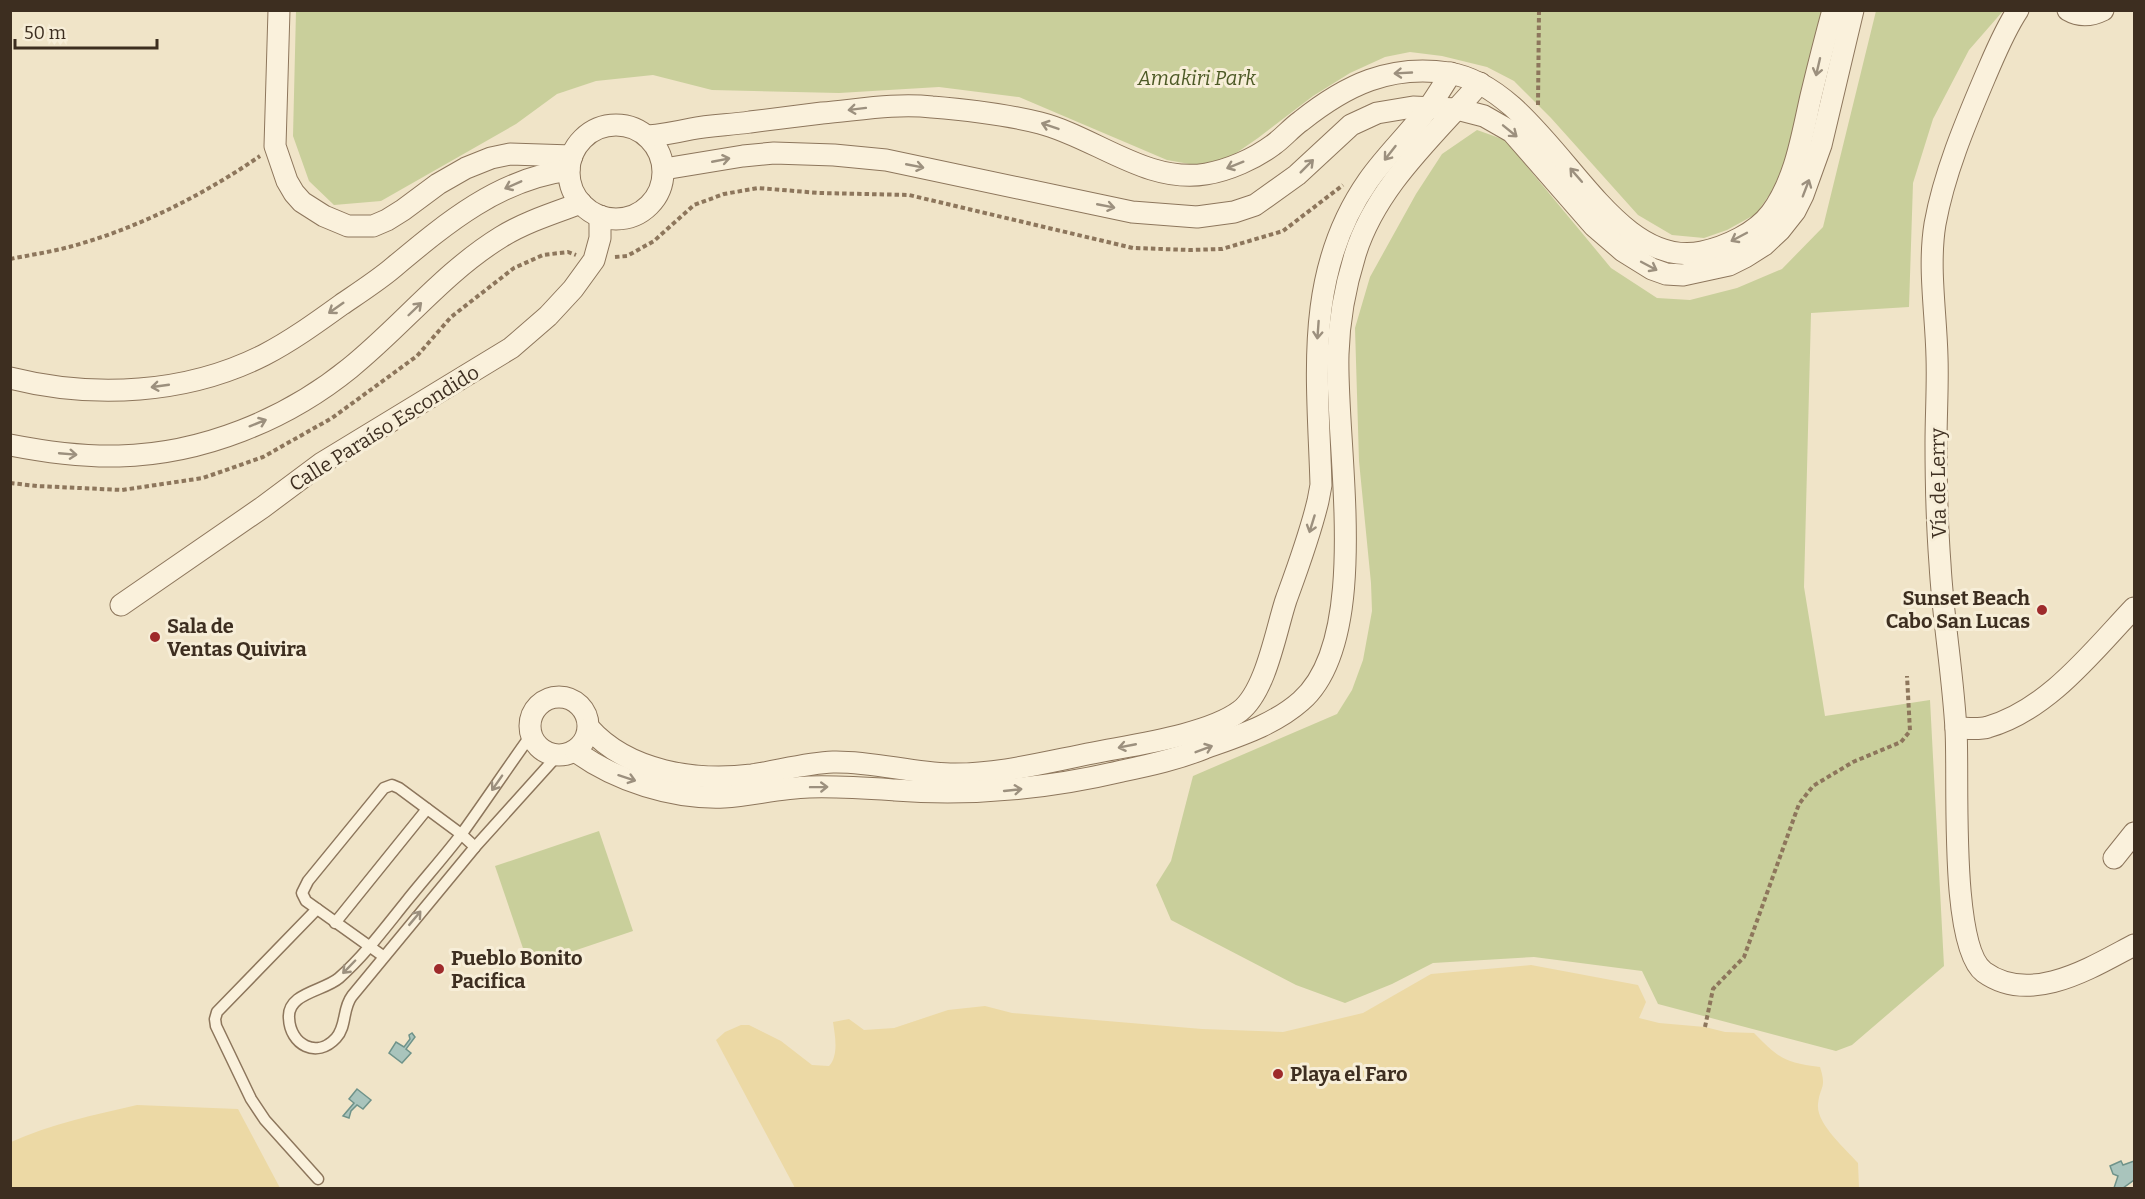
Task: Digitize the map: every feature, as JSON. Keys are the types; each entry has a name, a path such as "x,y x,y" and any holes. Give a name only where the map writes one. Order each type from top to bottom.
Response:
{"street":[{"path":"279,10 275,146 294,194 324,216 348,226 373,226 387,220 438,184 466,168 491,158 510,154 570,163"},
{"path":"648,136 774,118 867,108 926,106 1040,123 1095,144 1131,161 1177,174 1194,175 1224,169 1249,159 1274,145 1300,122 1353,85 1397,72 1451,73 1480,83 1514,107 1538,130 1609,214 1625,229 1660,248 1682,254 1704,252 1731,242 1760,225 1783,193 1798,155 1833,10"},
{"path":"664,169 753,155 844,156 886,160 938,170 1132,212 1197,217 1234,212 1255,205 1298,175 1351,125 1377,113 1395,108 1413,107 1457,109 1484,116 1512,132 1594,226 1623,251 1652,269 1666,274 1683,275 1713,269 1745,257 1764,245 1795,211 1821,145 1853,10"},
{"name":"Vía de Lerry","path":"2018,10 2007,27 1958,148 1935,225 1932,252 1938,359 1936,445 1939,562 1956,728 1961,904 1966,932 1975,961 1985,973 2011,984 2029,986 2061,980 2134,945"},
{"path":"2068,10 2082,15 2093,15 2103,10"},
{"path":"589,728 615,751 640,762 690,776 743,776 832,762 949,774 981,773 1146,743 1215,725 1242,710 1255,692 1267,665 1315,516 1321,484 1316,359 1318,322 1337,240 1374,173 1428,108 1451,73"},
{"path":"566,753 587,737 588,718 584,710 570,699 560,697 543,702 536,709 530,726 531,735 541,749 566,753 617,775 658,789 694,796 726,796 816,787 969,794 1087,779 1186,756 1260,727 1282,715 1302,700 1326,668 1335,647 1343,601 1344,520 1338,354 1341,318 1356,251 1370,218 1401,172 1426,141 1480,83"},
{"path":"605,126 628,126 648,136 656,146 664,169 662,184 655,198 644,209 631,216 616,219 600,216 581,203 574,193 570,163 579,142 591,132 605,126"},
{"path":"10,378 33,383 109,390 193,382 233,368 264,355 292,339 387,273 447,223 486,198 531,177 570,163"},
{"path":"10,445 79,455 119,456 158,453 226,436 270,419 321,390 351,367 470,258 502,236 581,203"},
{"name":"Calle Paraíso Escondido","path":"121,605 263,507 322,463 511,348 555,309 594,260 600,237 600,216"},
{"path":"1956,728 1986,728 2010,720 2043,700 2134,608"},
{"path":"2114,858 2134,833"}],"lane":[{"path":"531,735 461,834 369,946 338,979 297,1000 291,1006 289,1023 300,1042 308,1047 317,1048 337,1037 343,1028 347,1002 383,956 475,846 566,753"},
{"path":"383,956 306,901 302,893 308,881 384,788 392,785 399,788 475,846"},
{"path":"335,923 427,808"},
{"path":"317,909 217,1012 215,1019 220,1038 251,1099 265,1120 318,1179"}],"path":[{"path":"1538,130 1539,10"},
{"path":"10,259 68,247 122,229 165,211 243,168 275,146"},
{"path":"594,260 627,256 675,224 694,205 724,194 758,188 819,193 909,195 1133,248 1222,249 1283,231 1352,178 1374,173"},
{"path":"1705,1027 1713,989 1744,957 1799,804 1813,786 1854,762 1900,742 1910,731 1907,676"}],"green space":[{"name":"Amakiri Park","path":"296,11 1826,11 1788,155 1772,191 1756,214 1727,230 1704,238 1672,235 1638,215 1551,118 1514,81 1487,67 1442,56 1410,52 1385,57 1350,73 1313,96 1229,158 1195,165 1167,160 1019,97 939,87 839,93 712,90 653,75 596,81 557,94 516,124 381,201 334,205 309,181 293,136"},
{"path":"1876,11 2003,11 1969,50 1933,119 1913,183 1909,307 1811,313 1804,587 1825,716 1930,700 1944,966 1852,1045 1836,1051 1658,1004 1642,971 1534,957 1433,963 1392,984 1345,1003 1296,985 1171,920 1156,885 1171,861 1193,776 1337,714 1352,690 1363,660 1372,611 1359,461 1355,328 1370,277 1416,194 1442,154 1477,130 1505,140 1611,268 1657,298 1690,300 1737,288 1782,269 1823,227"},
{"path":"599,831 633,931 529,966 495,866"}],"sand":[{"name":"Playa el Faro","path":"1531,965 1638,985 1646,1002 1639,1018 1725,1032 1754,1033 1783,1058 1798,1064 1820,1067 1823,1083 1818,1104 1819,1112 1827,1128 1858,1163 1859,1188 795,1188 716,1040 725,1032 741,1025 749,1025 781,1041 812,1065 829,1066 835,1051 833,1022 849,1019 864,1030 894,1028 948,1010 985,1006 1012,1013 1202,1029 1283,1032 1363,1013 1431,974"},
{"path":"137,1105 238,1109 280,1188 11,1188 11,1142 57,1125"}],"water":[{"path":"412,1033 415,1037 406,1049 411,1053 402,1063 389,1053 396,1042 404,1047"},
{"path":"357,1089 371,1100 363,1109 357,1105 351,1111 349,1118 343,1116 354,1103 349,1099"},
{"path":"2121,1161 2123,1165 2134,1161 2134,1180 2123,1188 2114,1188 2118,1176 2113,1174 2110,1166"}],"place":[{"name":"Sunset Beach Cabo San Lucas","path":"2042,610"},
{"name":"Sala de Ventas Quivira","path":"155,637"},
{"name":"Pueblo Bonito Pacifica","path":"439,969"},
{"name":"Playa el Faro","path":"1278,1074"}]}
